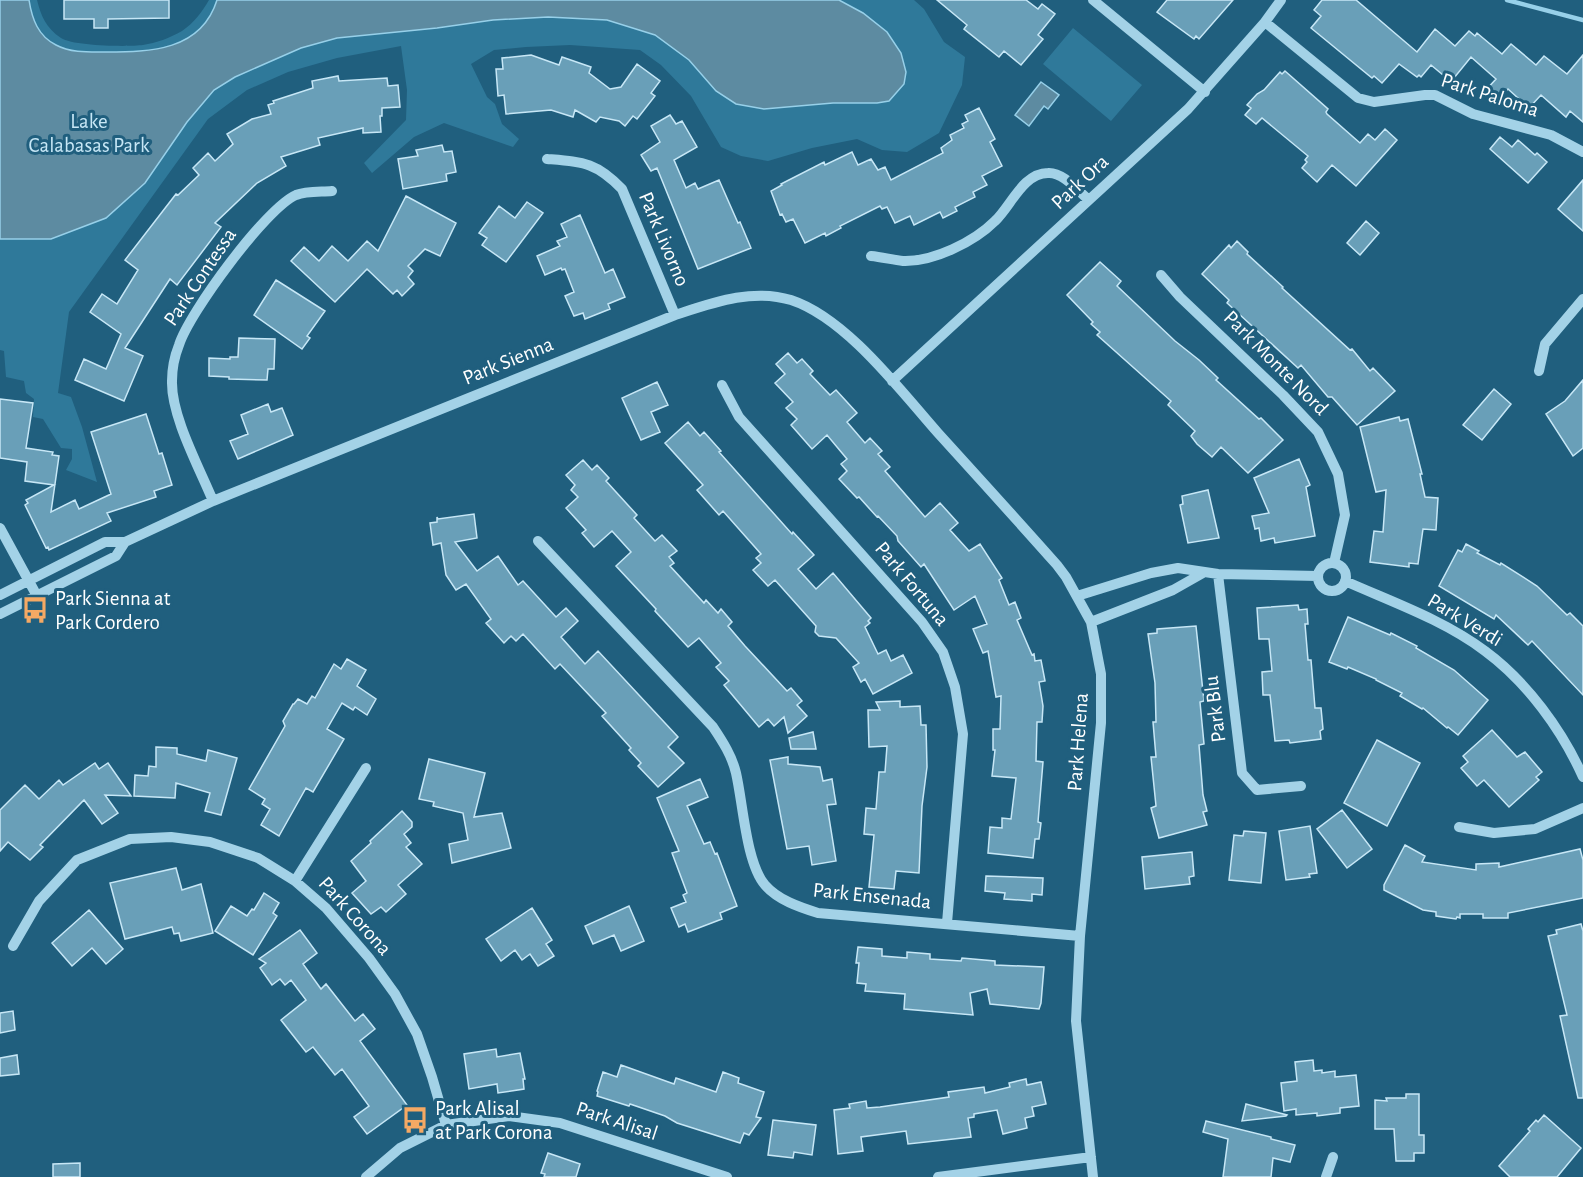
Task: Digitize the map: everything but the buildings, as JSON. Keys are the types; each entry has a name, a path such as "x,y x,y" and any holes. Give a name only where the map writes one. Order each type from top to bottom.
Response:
{"street":[{"path":"1093,0 1205,92"},
{"name":"Park Ora","path":"892,381 1205,92 1281,0"},
{"name":"Park Paloma","path":"1265,22 1358,98 1374,102 1435,95 1473,114 1551,135 1583,152"},
{"name":"Park Livorno","path":"548,159 585,162 607,173 622,189 675,315"},
{"path":"871,256 904,261 943,254 973,238 995,221 1025,184 1037,174 1050,172 1066,179 1089,200"},
{"name":"Park Contessa","path":"213,501 177,414 172,381 179,344 193,316 248,239 276,208 297,194 332,191"},
{"name":"Park Monte Nord","path":"1161,275 1180,297 1283,395 1318,432 1338,474 1345,515 1334,563"},
{"name":"Park Sienna","path":"0,595 105,542 125,542 213,501 675,315 726,299 764,296 789,299 817,311 838,325 892,381"},
{"path":"1539,371 1545,344 1583,299"},
{"name":"Park Helena","path":"892,381 1057,565 1091,622 1101,674 1101,723 1080,936 1076,1021 1093,1177"},
{"name":"Park Fortuna","path":"722,385 739,417 922,622 943,652 955,687 963,734 946,924"},
{"path":"0,528 37,596"},
{"name":"Park Ensenada","path":"538,541 713,727 727,749 735,771 755,868 765,885 798,907 818,913 1080,936"},
{"name":"Park Sienna","path":"0,614 116,556 125,542"},
{"path":"1334,563 1342,567 1345,572 1345,581 1339,588 1331,591 1320,584 1318,571 1325,565 1334,563"},
{"path":"1077,596 1164,569 1178,568 1218,574 1318,576"},
{"path":"1091,622 1173,591 1203,573"},
{"name":"Park Blu","path":"1218,574 1242,773 1257,790 1301,786"},
{"name":"Park Verdi","path":"1345,581 1434,620 1484,650 1509,672 1537,704 1572,751 1583,777"},
{"path":"295,881 366,768"},
{"path":"1459,827 1494,833 1535,829 1583,808"},
{"name":"Park Corona","path":"13,946 39,901 77,860 130,839 171,837 210,842 258,858 295,881 326,908 369,958 395,994 417,1034 446,1125"},
{"name":"Park Alisal","path":"366,1177 400,1148 446,1125 508,1116 560,1123 727,1177"},
{"path":"938,1177 1091,1157"},
{"path":"1326,1177 1333,1157"}],"green space":[{"name":"Lake Calabasas Park","path":"0,0 37,0 48,26 67,41 125,46 153,43 177,34 194,21 209,0 914,0 924,9 944,42 965,57 962,85 939,133 907,152 882,150 857,139 812,148 768,161 741,156 721,147 691,96 661,65 640,50 570,45 494,50 471,64 487,97 495,104 502,124 519,139 513,147 444,123 414,137 372,173 364,163 406,120 407,90 401,46 337,58 288,72 247,90 208,119 69,312 58,393 71,397 97,482 66,470 72,459 72,449 61,448 43,419 33,417 34,399 26,393 24,381 6,377 4,351 0,350"},
{"path":"1073,28 1142,85 1111,121 1043,64"}],"shaded area":[{"path":"0,0 29,0 40,32 56,45 80,52 123,52 156,49 186,39 199,30 209,17 217,0 839,0 863,13 887,32 901,53 906,72 904,84 889,101 764,109 736,104 716,91 689,60 655,35 607,20 548,17 493,20 337,38 301,48 235,77 214,90 187,122 145,183 106,218 51,239 0,239"},
{"path":"1041,82 1059,95 1048,109 1044,106 1029,126 1015,115"}],"waterway":[{"path":"1507,0 1583,20"}],"place":[{"name":"Park Sienna at Park Cordero","path":"35,610"},
{"name":"Park Alisal at Park Corona","path":"415,1120"}]}
